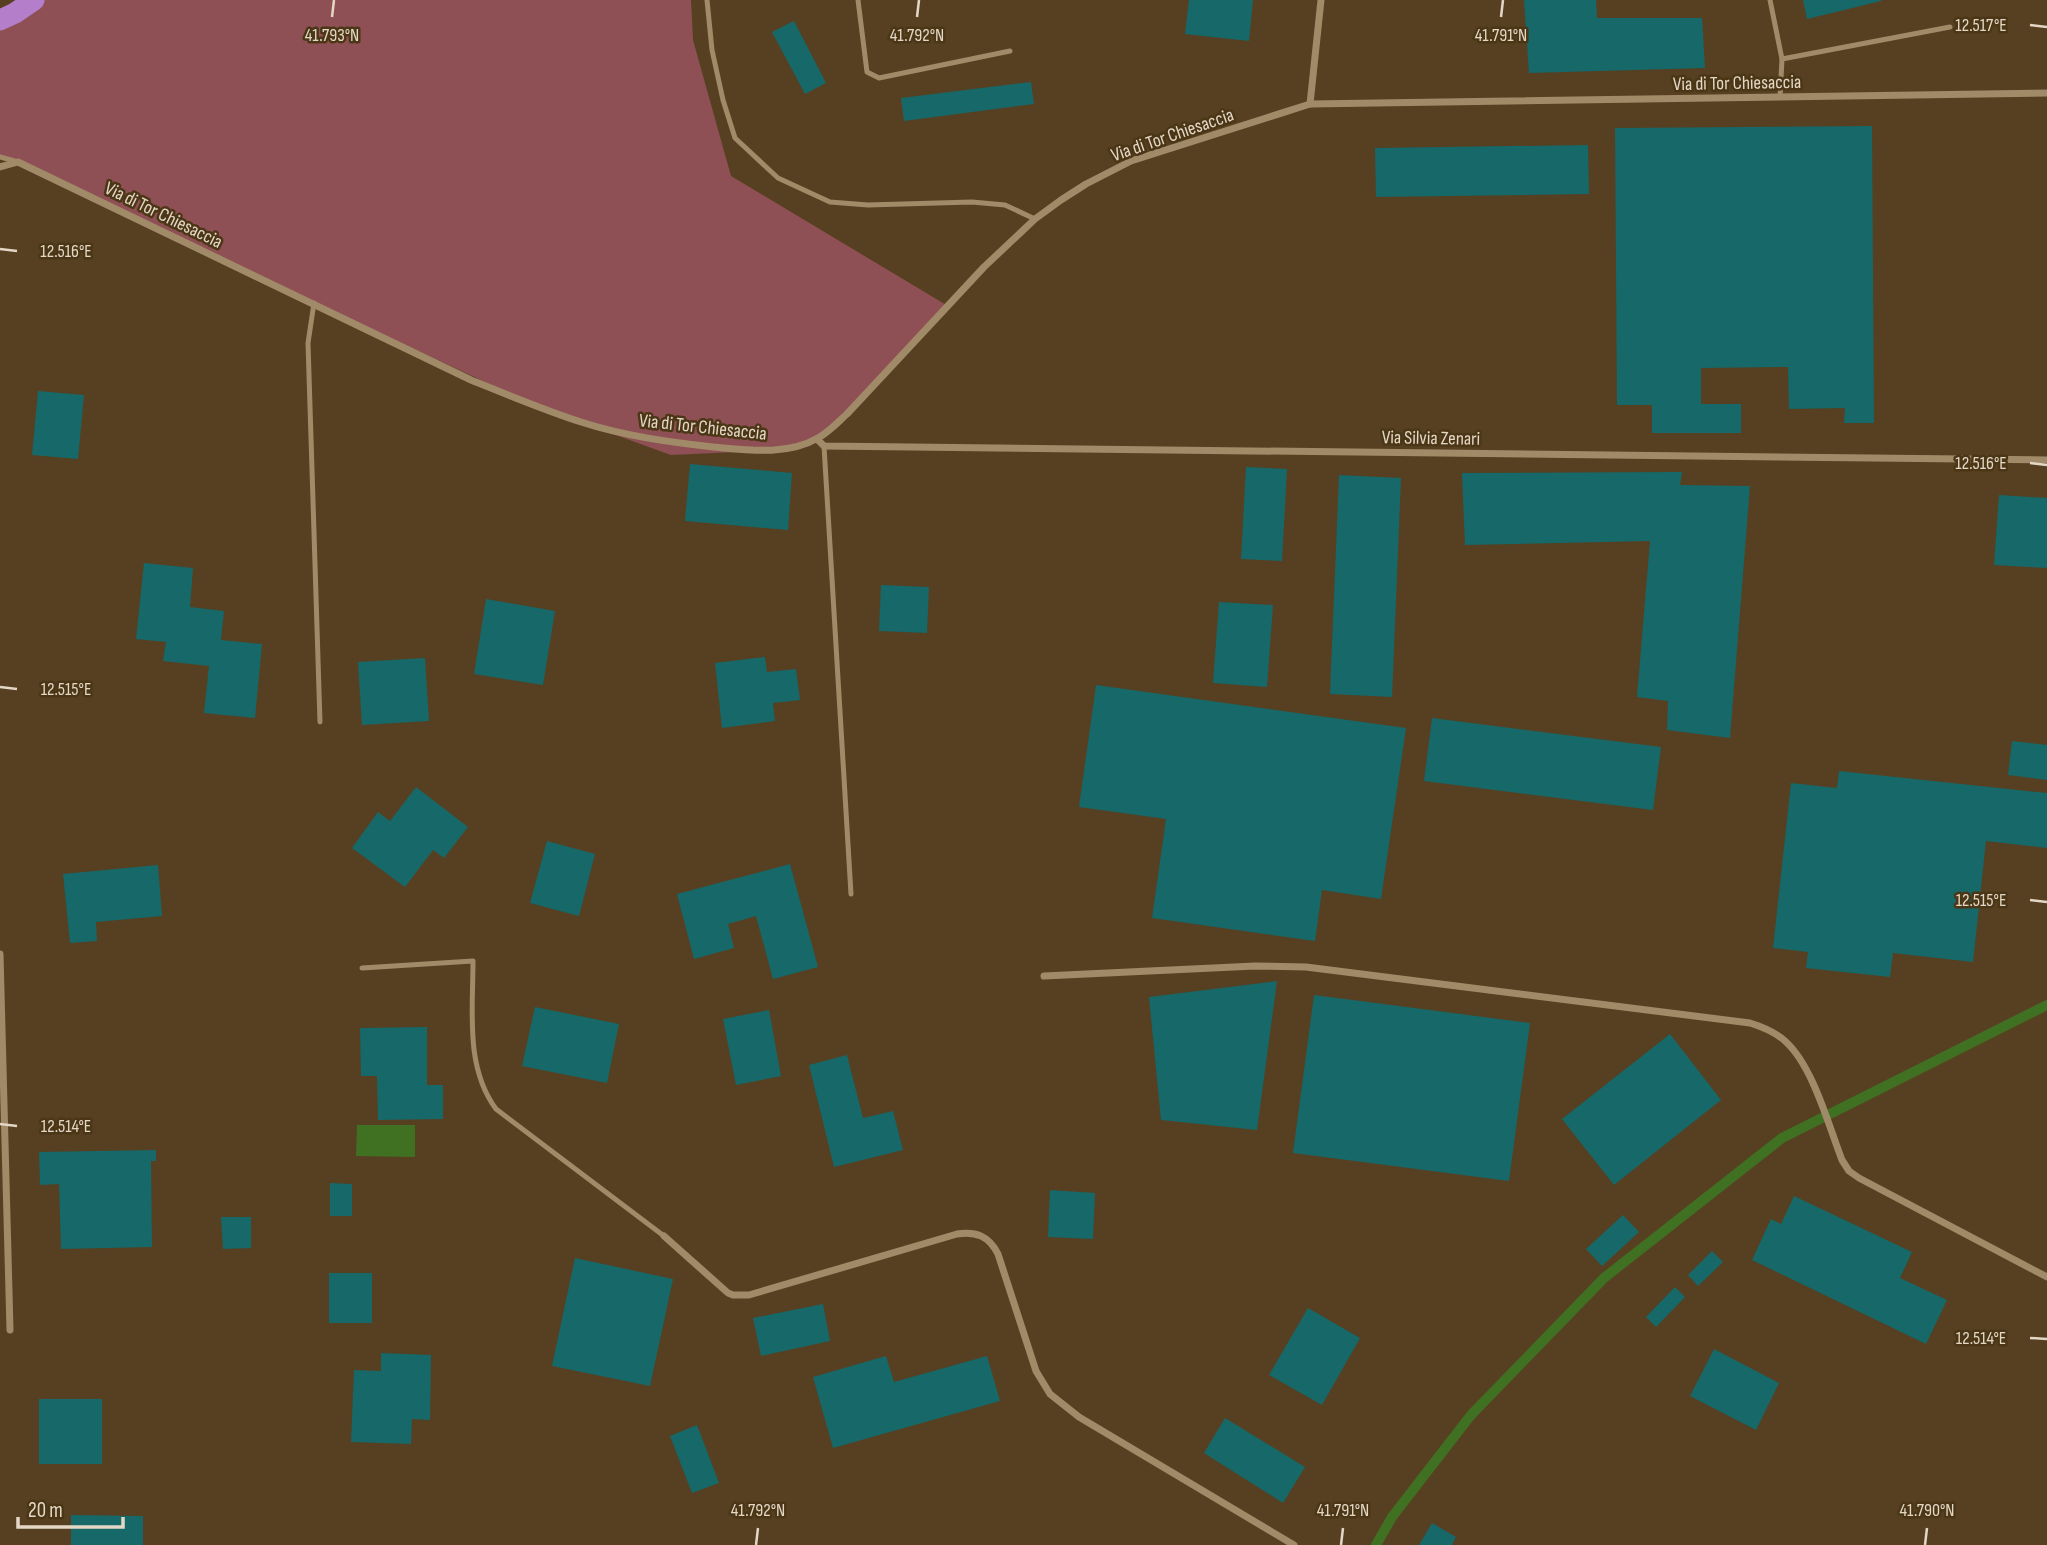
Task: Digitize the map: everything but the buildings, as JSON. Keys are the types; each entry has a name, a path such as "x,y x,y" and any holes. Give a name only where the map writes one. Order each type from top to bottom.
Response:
{"highway":[{"path":"0,20 34,0"}],"street":[{"path":"1310,104 1321,0"},
{"name":"Via di Tor Chiesaccia","path":"18,162 471,380 541,408 614,431 748,451 785,449 817,439 847,414 984,267 1035,219 1086,184 1131,161 1310,104 2047,93"},
{"path":"0,167 18,162"},
{"path":"817,439 824,446"},
{"name":"Via Silvia Zenari","path":"824,446 2047,460"},
{"path":"0,954 10,1330"},
{"path":"1044,976 1255,966 1306,967 1751,1023 1770,1030 1785,1041 1797,1055 1808,1072 1842,1160 1849,1171 2047,1277"},
{"path":"664,1236 728,1293 740,1296 957,1234 972,1233 985,1237 998,1254 1036,1371 1050,1394 1079,1417 1294,1545"}],"lane":[{"path":"707,0 712,50 735,138 778,178 830,202 868,205 983,203 1005,205 1035,219"},
{"path":"858,0 867,72 874,77 1010,51"},
{"path":"1770,0 1782,59 1780,97"},
{"path":"1782,59 1950,27"},
{"path":"0,157 18,162"},
{"path":"314,303 309,344 320,722"},
{"path":"824,446 852,894"},
{"path":"362,968 473,961 474,1055 480,1080 489,1099 496,1109 664,1236"}],"shaded area":[{"path":"34,0 691,0 693,40 731,176 948,306 829,430 801,444 760,451 671,455 541,408 0,157 0,18"},
{"path":"357,1125 415,1125 415,1157 356,1156"}],"waterway":[{"path":"1376,1545 1392,1517 1471,1415 1604,1278 1782,1138 2047,1005"}]}
